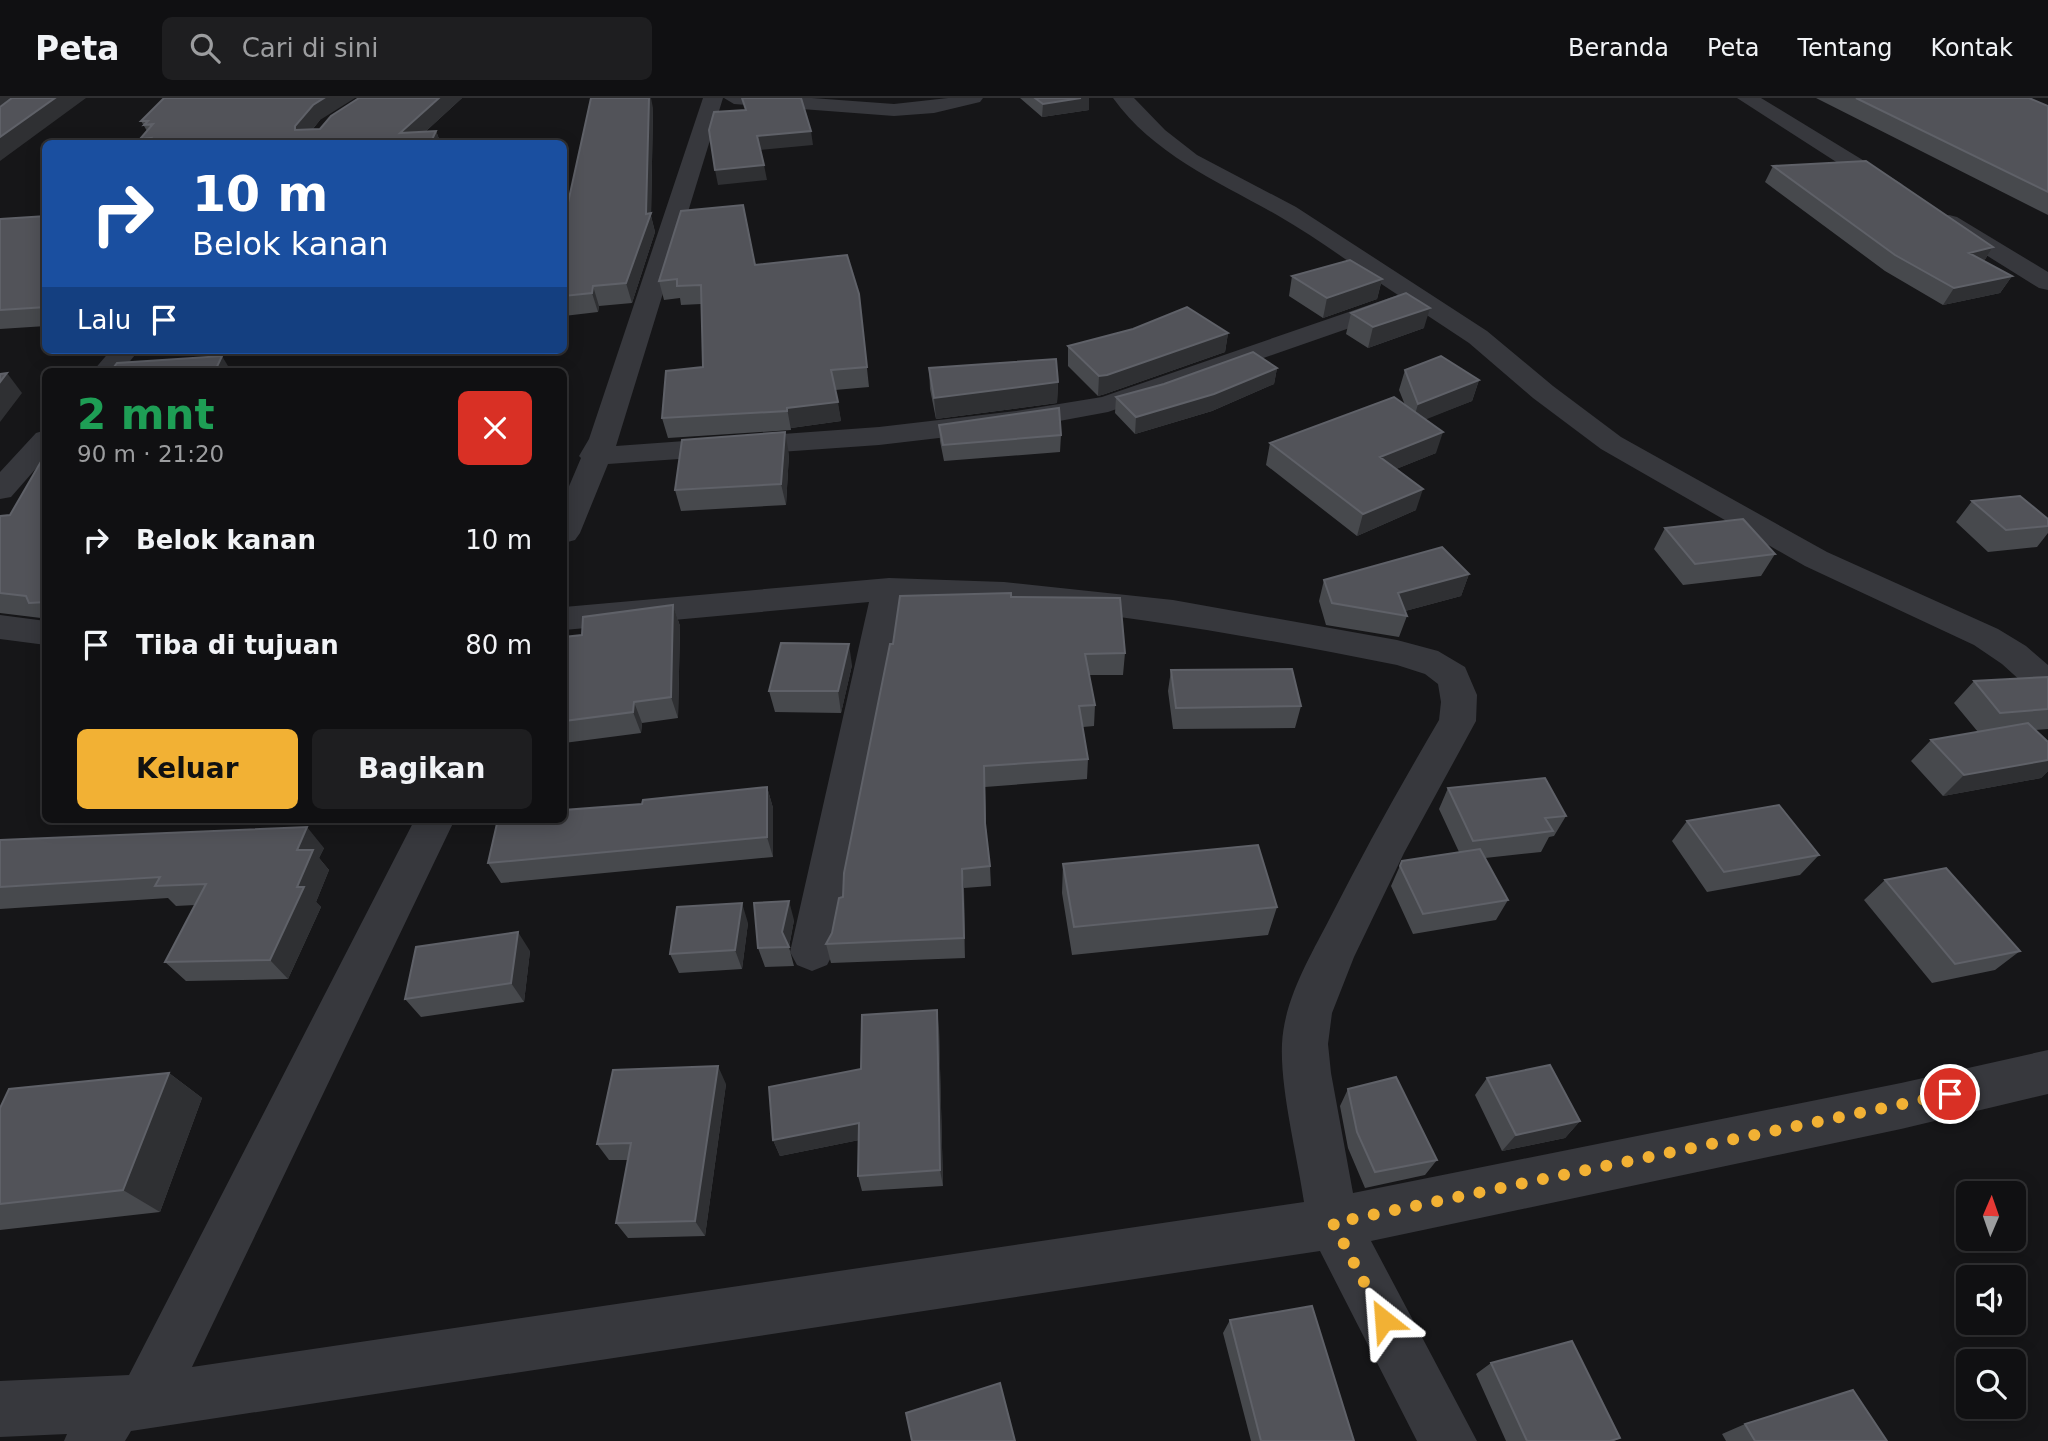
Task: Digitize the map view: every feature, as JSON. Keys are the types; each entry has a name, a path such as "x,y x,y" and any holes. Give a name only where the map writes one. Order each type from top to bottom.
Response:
{"street":[{"path":"567,525 594,456 604,439 713,98"},
{"path":"734,98 894,110 934,107 973,98"},
{"path":"1123,98 1158,134 1190,159 1288,212 1478,337 1611,443 1816,559 1986,637 2014,655 2048,685"},
{"path":"1747,98 1909,198"},
{"path":"1932,212 2048,284"},
{"path":"594,456 879,436 1016,420 1108,404 1140,395 1328,325 1416,297"},
{"path":"110,368 122,354"},
{"path":"0,489 42,443"},
{"path":"567,618 889,589 1035,594 1171,610 1415,658 1439,666 1451,674 1460,699 1461,710 1457,721 1386,847 1332,957 1309,1013 1305,1044 1307,1073 1333,1223 1448,1441"},
{"path":"812,951 889,589"},
{"path":"0,628 42,633"},
{"path":"118,1415 433,823"},
{"path":"0,1409 118,1415 1333,1223 2048,1072"}],"building":[{"path":"12,98 55,98 0,137 0,107"},
{"path":"164,98 324,98 313,105 295,126 295,130 320,129 331,116 359,98 439,98 400,133 436,131 432,140 149,140 151,138 140,139 153,124 144,125 148,121 141,121"},
{"path":"591,98 649,98 646,214 651,213 626,283 593,286 592,293 567,296 567,207"},
{"path":"742,98 801,98 811,131 757,136 764,165 715,170 709,130 714,112 746,110"},
{"path":"1035,98 1081,98 1043,104"},
{"path":"1856,98 2029,98 2048,106 2048,192"},
{"path":"1866,161 1993,247 1969,253 2012,276 1954,288 1895,255 1773,166"},
{"path":"743,205 755,265 847,255 859,294 867,367 831,370 838,402 787,408 787,411 662,418 666,371 703,367 701,285 677,286 677,279 659,281 681,211"},
{"path":"42,216 42,307 0,310 0,219"},
{"path":"1350,260 1382,279 1327,298 1292,276"},
{"path":"1406,293 1430,308 1373,327 1351,313"},
{"path":"1187,307 1228,333 1099,376 1068,346 1133,329"},
{"path":"1253,352 1277,368 1214,394 1136,417 1116,397 1164,384"},
{"path":"222,356 216,368 113,368 117,363"},
{"path":"1441,356 1479,380 1418,404 1405,370"},
{"path":"1056,359 1058,382 934,398 929,368"},
{"path":"1394,397 1443,432 1380,457 1423,489 1363,514 1270,443"},
{"path":"1059,408 1061,435 943,445 939,425"},
{"path":"785,432 781,484 675,490 682,440"},
{"path":"42,460 42,602 29,603 26,596 0,593 0,516 10,515"},
{"path":"2020,496 2048,519 2048,526 2006,530 1972,501"},
{"path":"1743,519 1775,554 1695,564 1665,528"},
{"path":"1442,547 1469,574 1398,593 1407,616 1332,603 1324,580"},
{"path":"1011,593 1011,597 1120,598 1125,653 1085,654 1095,705 1079,706 1088,759 984,766 985,823 990,866 962,869 964,938 826,944 832,933 839,898 843,897 844,873 890,644 893,644 900,596"},
{"path":"673,605 671,697 634,702 633,712 567,721 567,637 582,635 583,617"},
{"path":"781,643 849,644 838,691 769,691"},
{"path":"1292,669 1301,706 1176,708 1171,670"},
{"path":"2048,677 2048,709 2000,713 1974,681"},
{"path":"2028,723 2048,742 2048,760 1964,775 1931,740"},
{"path":"1545,778 1566,816 1545,818 1553,831 1473,841 1448,788"},
{"path":"767,787 767,837 488,863 497,823 567,823 567,810 642,804 643,800"},
{"path":"1779,805 1819,855 1724,872 1687,821"},
{"path":"307,827 297,850 313,850 297,887 304,887 270,960 165,962 206,884 155,886 160,877 0,887 0,840"},
{"path":"1258,845 1277,907 1074,927 1063,864"},
{"path":"1480,849 1508,900 1423,914 1400,866 1402,861"},
{"path":"1946,868 2020,951 1955,964 1885,880"},
{"path":"789,901 782,932 789,947 758,948 754,903"},
{"path":"742,903 735,950 670,954 677,907"},
{"path":"518,932 511,983 405,999 416,947"},
{"path":"937,1010 940,1170 858,1176 859,1123 773,1140 769,1087 861,1069 862,1015"},
{"path":"1550,1065 1580,1121 1516,1135 1487,1078"},
{"path":"718,1066 695,1221 616,1223 631,1143 597,1144 613,1070"},
{"path":"169,1073 123,1190 0,1204 0,1108 9,1089"},
{"path":"1396,1077 1437,1160 1375,1172 1357,1132 1348,1089"},
{"path":"1312,1306 1354,1441 1261,1441 1230,1320"},
{"path":"1572,1341 1620,1438 1610,1441 1527,1441 1491,1363"},
{"path":"1000,1383 1015,1441 912,1441 906,1413"},
{"path":"1853,1390 1887,1441 1755,1441 1745,1424"}],"route":[{"path":"1384,1320 1333,1223 1950,1094"}]}
